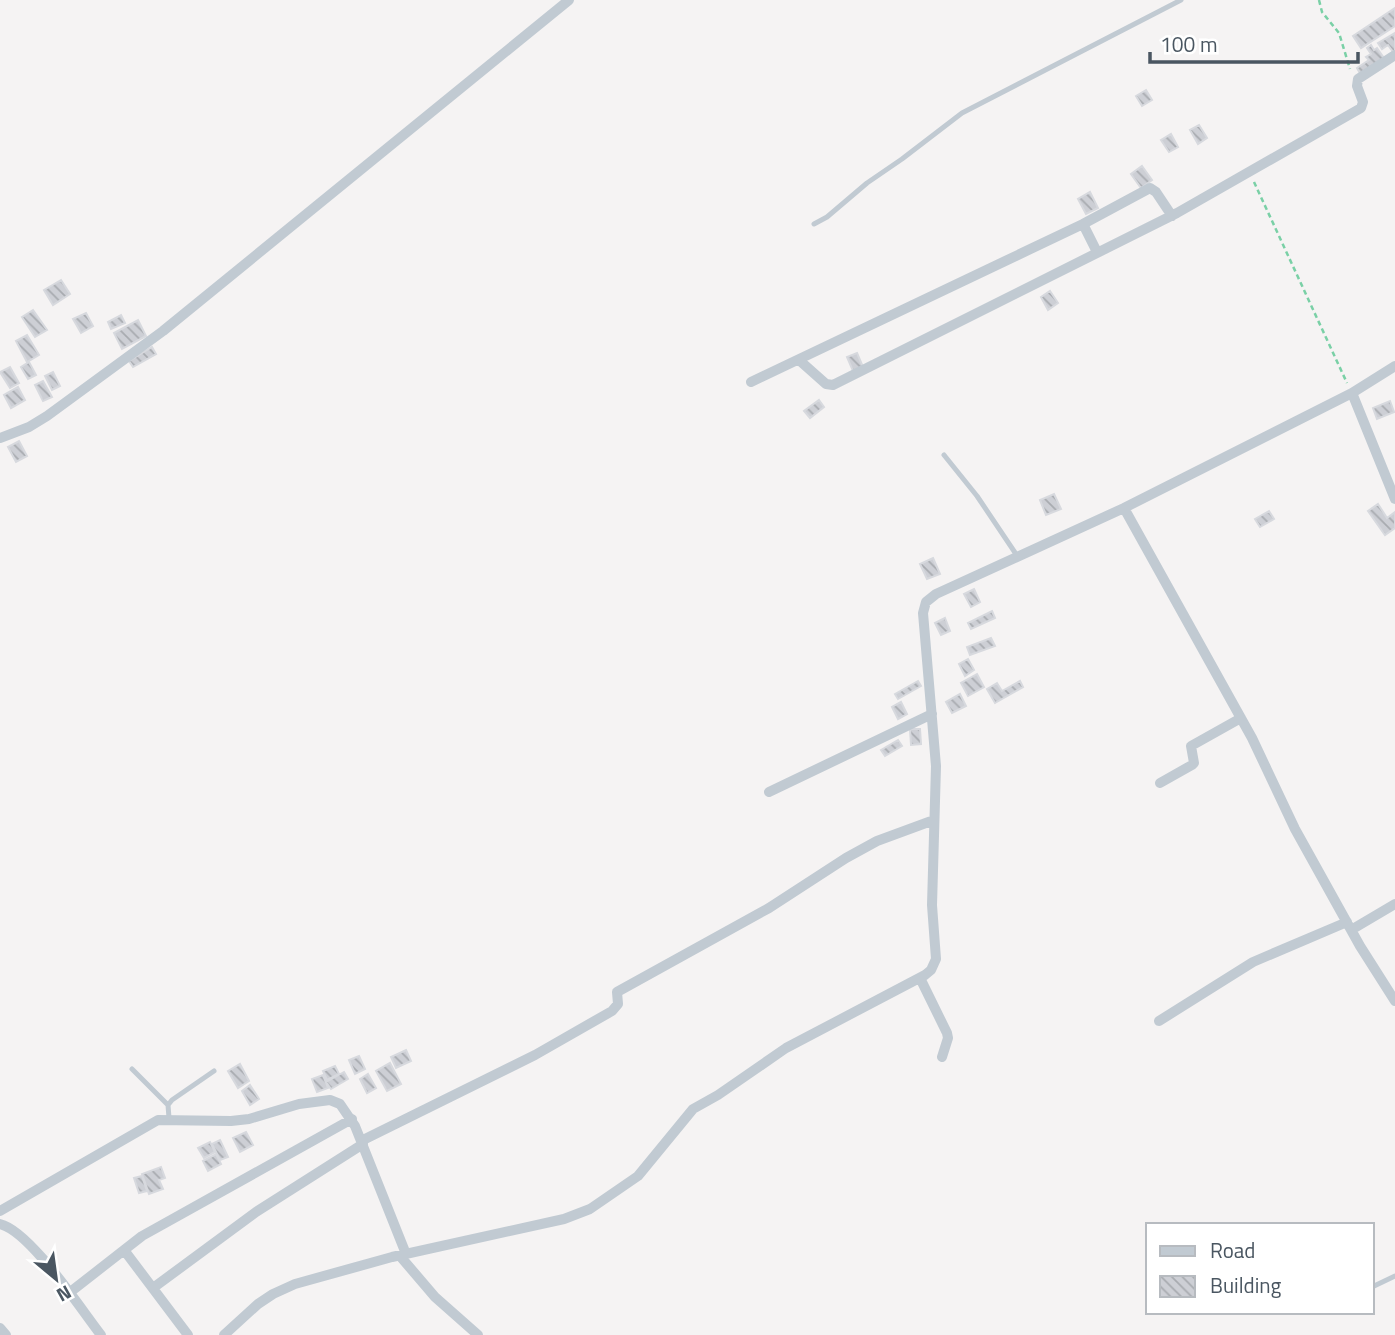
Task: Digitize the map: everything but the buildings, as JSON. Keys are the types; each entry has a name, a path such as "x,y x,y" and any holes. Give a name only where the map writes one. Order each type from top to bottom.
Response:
{"street":[{"path":"0,438 29,427 47,416 163,331 569,0"},
{"path":"799,360 826,384 833,385 1171,216 1361,108 1363,102 1357,81 1395,55"},
{"path":"751,382 1083,224 1150,188 1156,192 1171,216"},
{"path":"1083,224 1097,252"},
{"path":"224,1335 258,1304 295,1284 403,1255 564,1219 590,1209 638,1176 693,1109 719,1095 786,1048 931,970 936,959 932,905 936,766 923,613 926,602 936,594 1124,508 1352,393 1395,366"},
{"path":"1352,393 1395,499"},
{"path":"1124,508 1241,719 1295,829 1395,1001"},
{"path":"769,792 932,714"},
{"path":"1160,783 1194,763 1191,746 1241,719"},
{"path":"153,1288 256,1212 362,1143 535,1055 612,1011 618,1004 617,992 769,908 866,847 934,820"},
{"path":"1159,1021 1252,962 1349,926 1395,904"},
{"path":"920,978 947,1033 942,1057"},
{"path":"0,1210 158,1120 169,1118 231,1121 249,1119 320,1100 341,1104 352,1119 362,1143 403,1255 435,1297 478,1335"},
{"path":"69,1293 142,1236 352,1119"},
{"path":"0,1224 18,1232 33,1247 101,1335"},
{"path":"124,1250 188,1335"},
{"path":"0,1328 6,1335"}],"lane":[{"path":"814,224 827,217 867,183 962,113 1181,0"},
{"path":"944,456 977,496 1018,556"},
{"path":"132,1069 168,1105 169,1118"},
{"path":"168,1105 191,1085 214,1071"},
{"path":"1374,1286 1395,1276"}],"path":[{"path":"1319,0 1322,12 1339,33 1349,67 1357,81"},
{"path":"1250,173 1352,393"}]}
